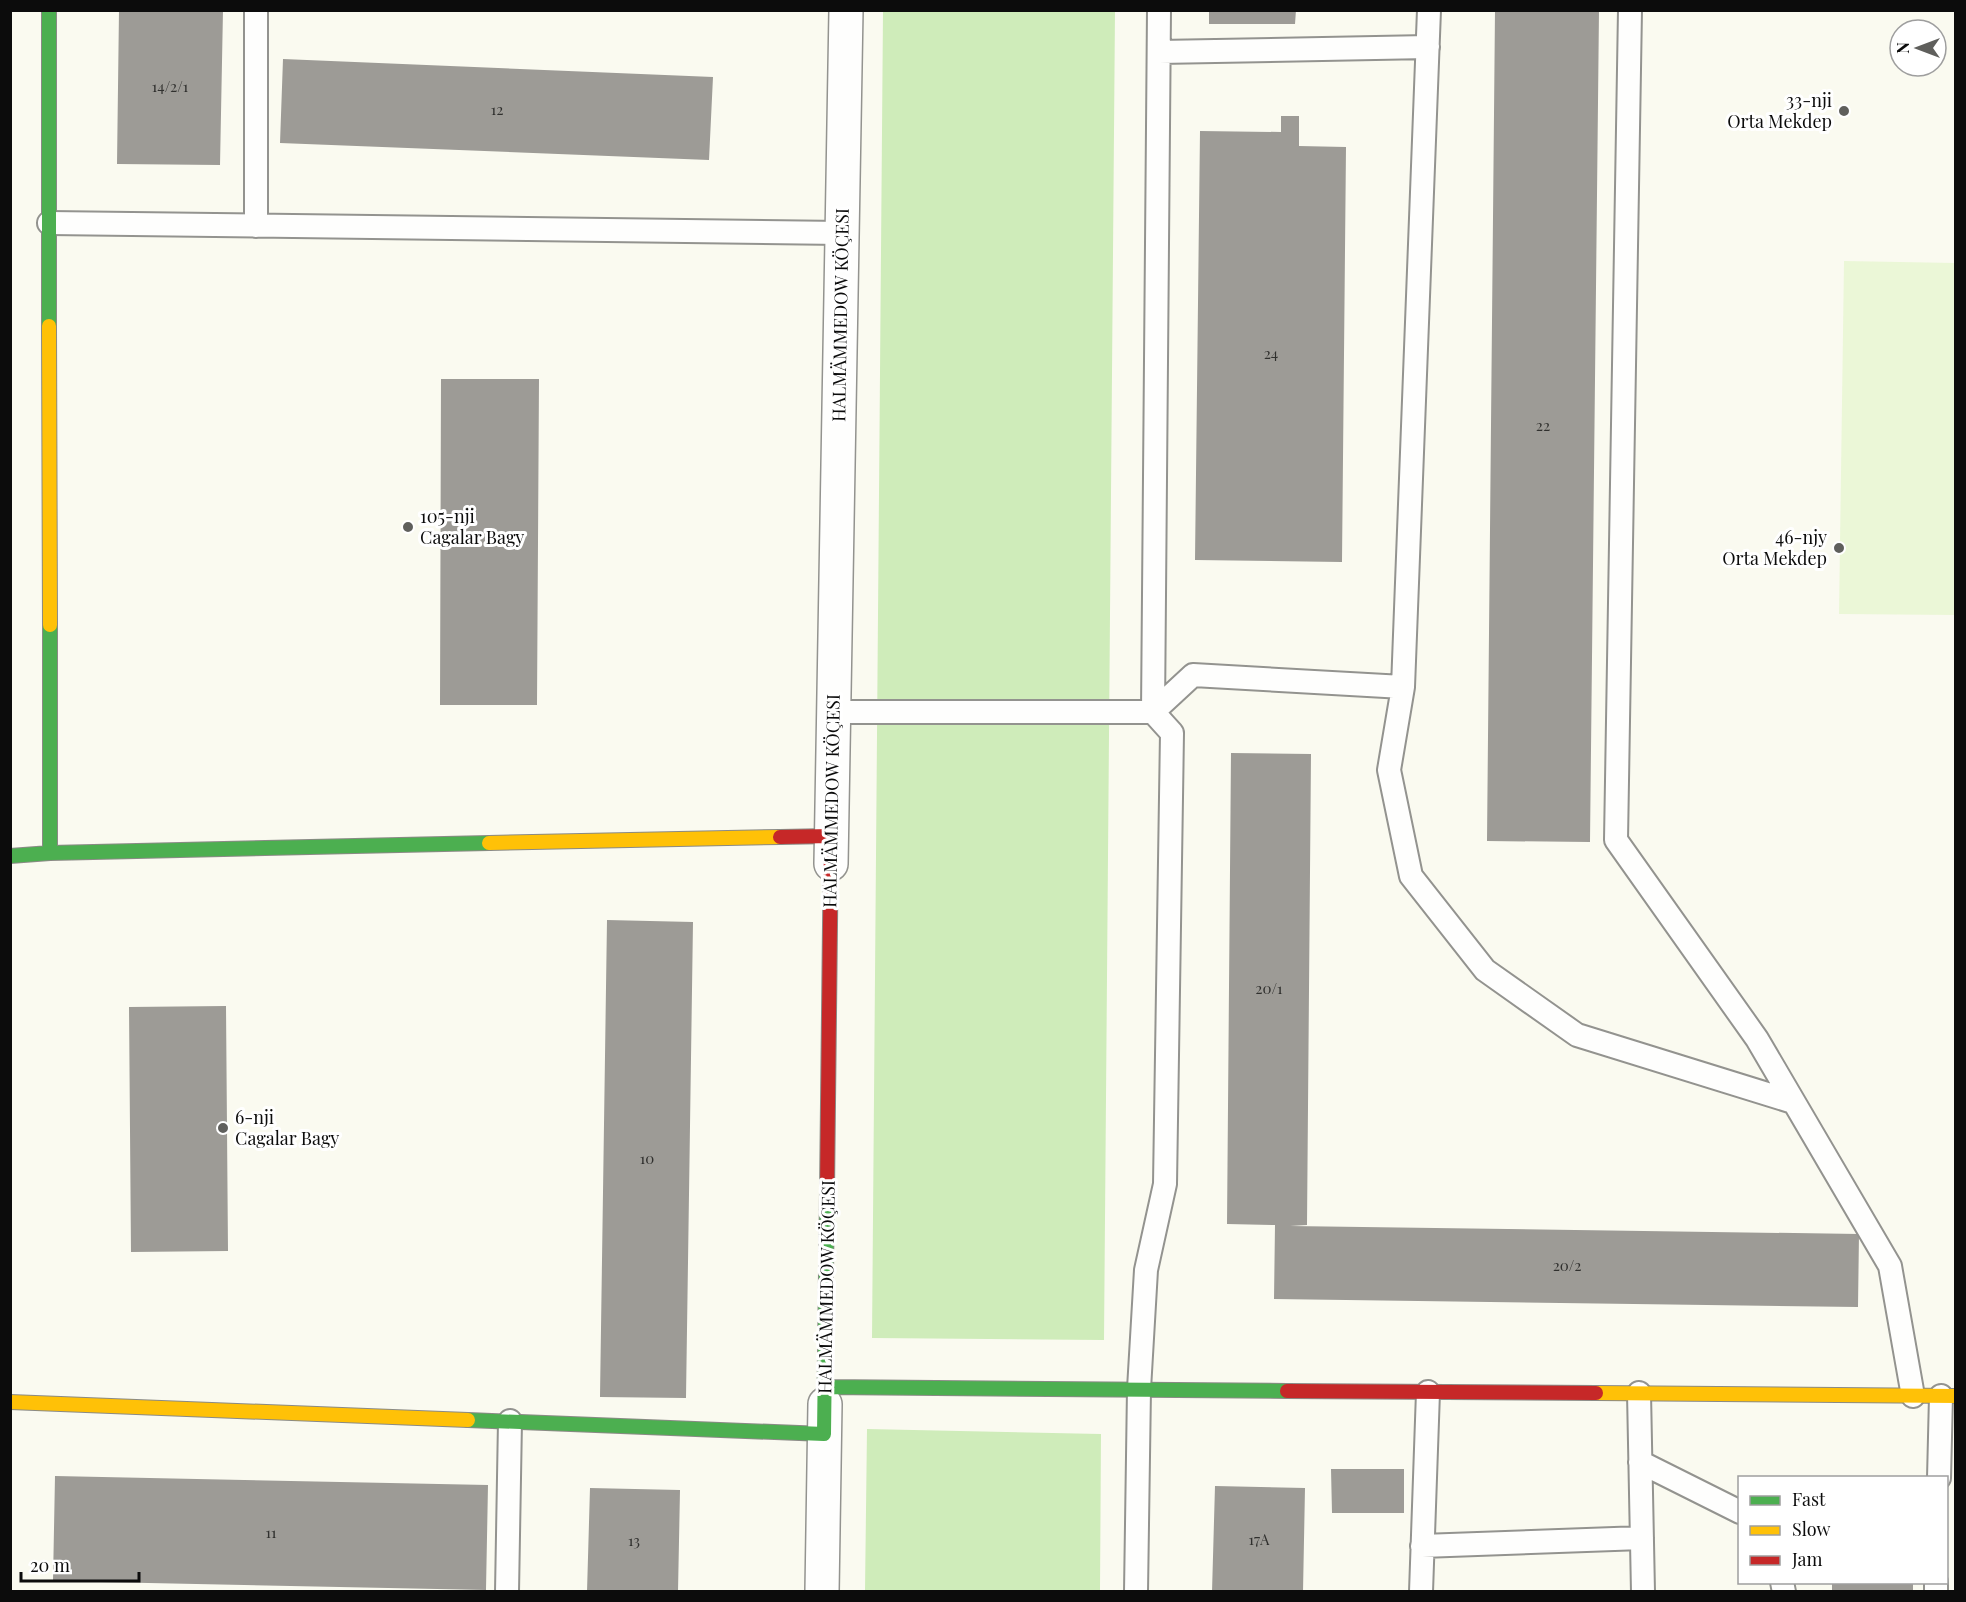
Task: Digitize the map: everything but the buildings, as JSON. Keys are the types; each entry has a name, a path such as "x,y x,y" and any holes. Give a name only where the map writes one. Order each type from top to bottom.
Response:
{"street":[{"path":"49,10 50,853"},
{"name":"HALMÄMMEDOW KÖÇESI","path":"822,1592 831,860 846,10"},
{"path":"10,856 50,853 831,860 824,1434 10,1402"},
{"path":"826,1387 1948,1396"}],"lane":[{"path":"255,226 256,10"},
{"path":"1136,1592 1139,1389 1146,1269 1165,1184 1172,733 1153,712 1159,10"},
{"path":"1429,10 1403,687 1389,770 1411,876 1485,970 1577,1035 1793,1102"},
{"path":"1630,10 1616,840 1757,1040 1890,1266 1913,1396"},
{"path":"1158,52 1428,47"},
{"path":"49,224 842,233"},
{"path":"834,712 1153,712 1193,675 1403,687"},
{"path":"1421,1592 1428,1392"},
{"path":"1639,1393 1643,1592"},
{"path":"1939,1476 1948,1396"},
{"path":"507,1592 510,1422"},
{"path":"1640,1462 1738,1511"},
{"path":"1422,1546 1642,1538"}],"green space":[{"path":"883,11 1115,11 1104,1340 872,1338"},
{"path":"1844,261 1955,263 1955,615 1839,614"},
{"path":"867,1429 1101,1434 1100,1591 865,1591"}],"traffic: fast":[{"path":"49,10 49,326"},
{"path":"50,625 50,853"},
{"path":"10,856 50,853 489,843"},
{"path":"468,1420 824,1434 827,1192"},
{"path":"826,1387 1287,1391"}],"traffic: slow":[{"path":"49,326 50,625"},
{"path":"489,843 780,837"},
{"path":"1596,1393 1956,1396"},
{"path":"10,1402 468,1420"}],"traffic: jam":[{"path":"780,837 831,836 827,1192"},
{"path":"1287,1391 1596,1393"}],"place":[{"name":"33-nji Orta Mekdep","path":"1844,111"},
{"name":"105-nji Cagalar Bagy","path":"408,527"},
{"name":"46-njy Orta Mekdep","path":"1839,548"},
{"name":"6-nji Cagalar Bagy","path":"223,1128"}]}
